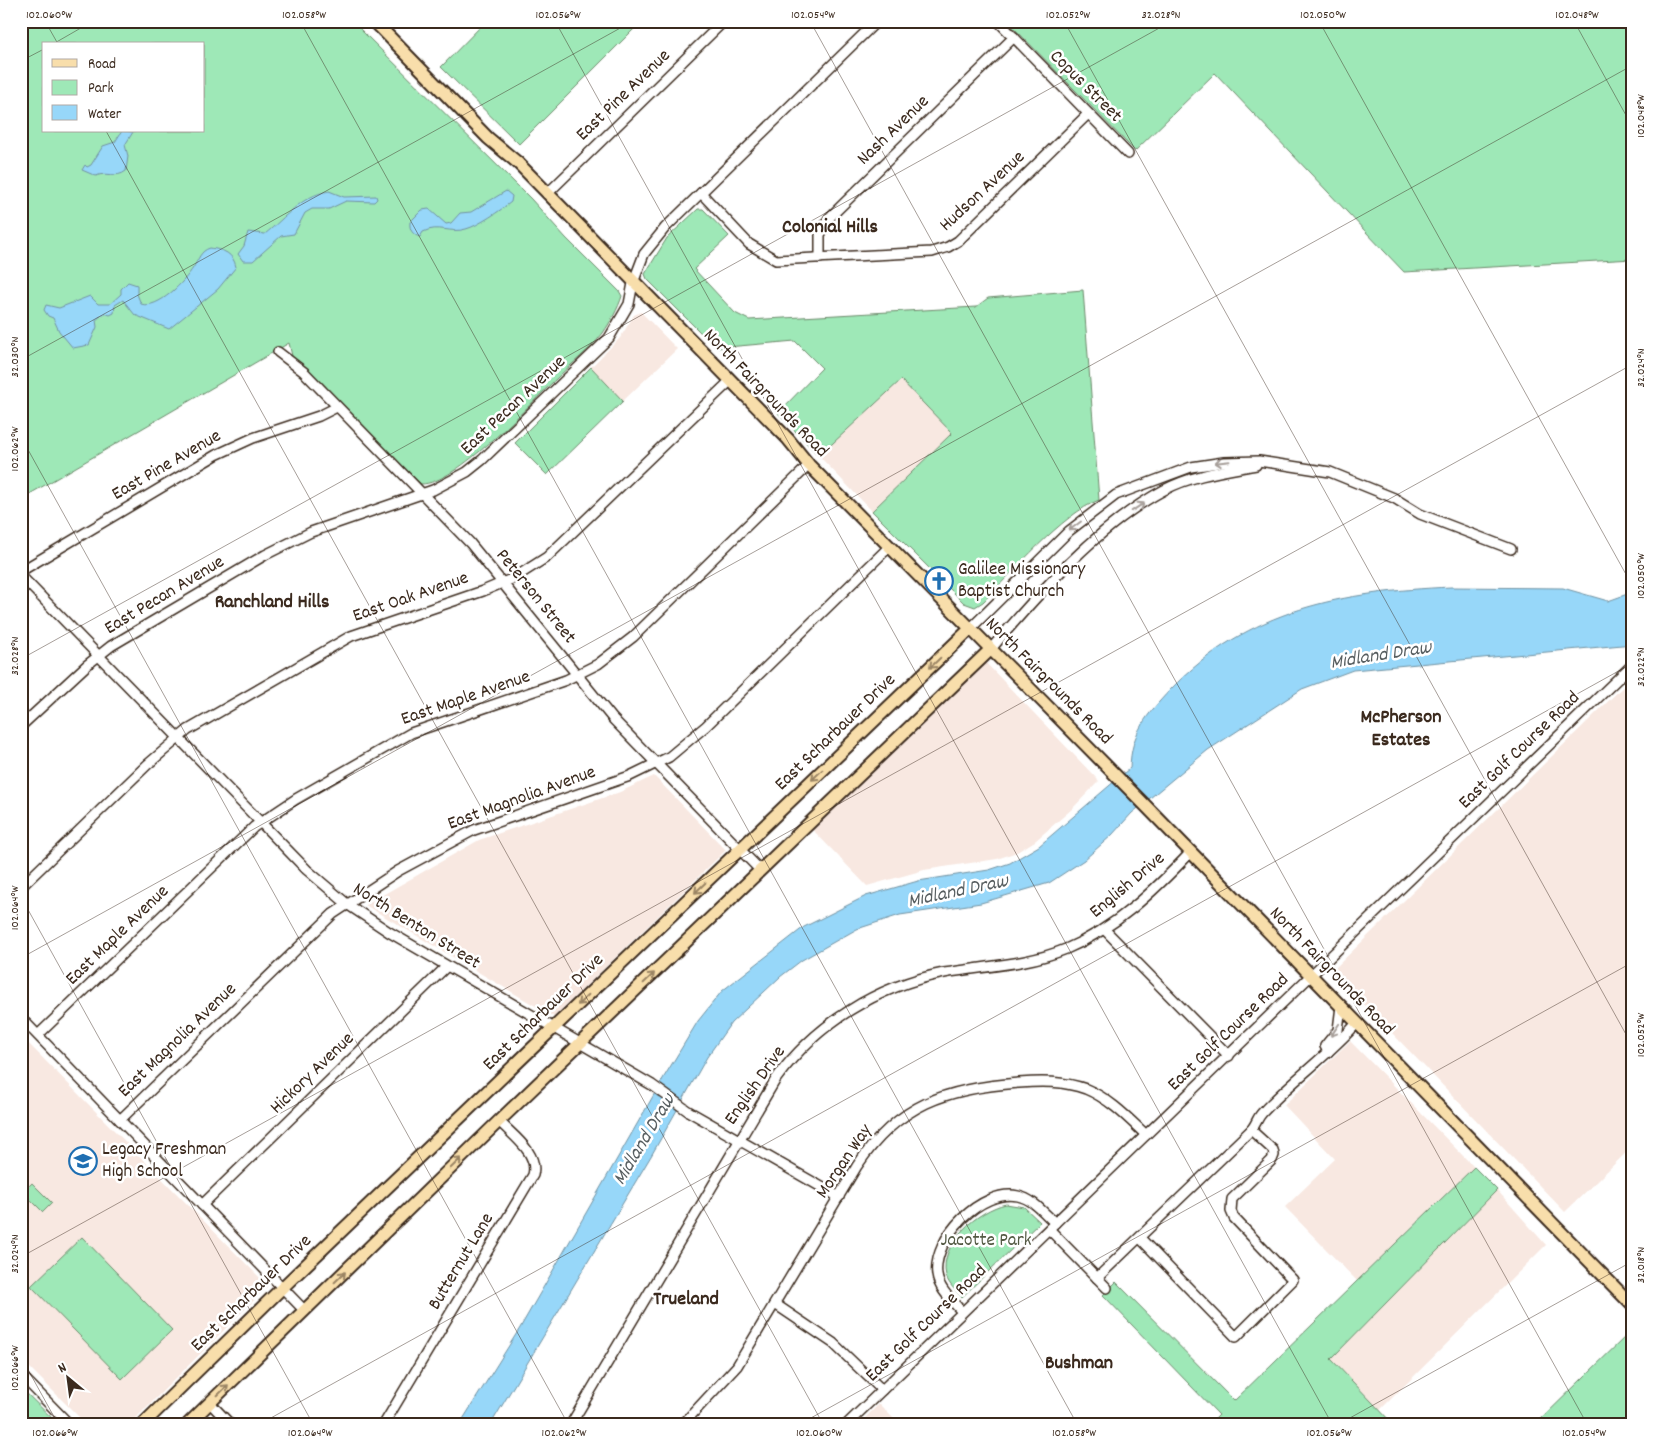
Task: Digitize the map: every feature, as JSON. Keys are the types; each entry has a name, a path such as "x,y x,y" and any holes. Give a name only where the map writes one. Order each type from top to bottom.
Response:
{"main road":[{"name":"North Fairgrounds Road","path":"374,21 488,138 518,163 633,283 788,439 809,465 889,547 1118,777 1631,1301"},
{"name":"East Scharbauer Drive","path":"143,1424 283,1287 970,629"},
{"path":"188,1424 499,1121 990,650"}],"street":[{"name":"East Pine Avenue","path":"547,194 724,21"},
{"name":"East Pecan Avenue","path":"21,726 99,655 133,632 289,542 423,494 466,472 490,454 600,348 628,307 638,266 652,244 701,193 877,21"},
{"name":"Copus Street","path":"998,21 1128,154"},
{"name":"Nash Avenue","path":"820,258 820,235 829,218 1014,38"},
{"name":"Hudson Avenue","path":"701,193 749,244 768,256 783,261 932,252 958,241 1088,114"},
{"name":"Peterson Street","path":"278,352 304,372 470,543 576,676 613,719 760,870"},
{"name":"East Oak Avenue","path":"21,887 147,765 178,738 243,697 346,638 502,582 531,568 562,545 730,382"},
{"name":"East Pine Avenue","path":"21,571 216,456 253,438 319,416 337,407"},
{"path":"970,629 1068,531 1116,495 1191,467 1224,462 1271,462 1330,472 1394,498 1420,514 1511,549"},
{"path":"990,650 1019,616 1070,564 1125,516 1164,490 1197,476 1271,462"},
{"name":"East Maple Avenue","path":"38,1035 214,864 261,822 296,799 411,733 576,676 598,664 633,637 809,465"},
{"name":"East Magnolia Avenue","path":"120,1120 311,934 347,904 398,871 474,830 606,785 656,764 693,738 889,547"},
{"name":"North Benton Street","path":"21,576 307,870 347,904 446,967 652,1085 688,1110 740,1138 839,1197"},
{"name":"East Golf Course Road","path":"847,1424 1633,664"},
{"name":"English Drive","path":"574,1423 740,1138 776,1080 797,1054 821,1031 857,1005 915,980 1039,958 1067,948 1105,930 1135,907 1191,852"},
{"path":"1105,930 1229,1056"},
{"name":"Hickory Avenue","path":"202,1205 446,967"},
{"path":"1328,1052 1325,1046 1338,1030 1341,1006"},
{"path":"21,1018 304,1310"},
{"path":"1097,1278 1252,1130 1261,1114 1328,1052 1340,1044 1357,1023"},
{"name":"Morgan Way","path":"683,1424 732,1373 863,1158 889,1127 920,1105 956,1091 1030,1082 1064,1083 1092,1092 1116,1106 1146,1135"},
{"name":"Butternut Lane","path":"384,1424 533,1175 532,1156 499,1121"},
{"path":"1140,1238 1236,1337 1293,1280 1234,1218 1231,1211 1232,1199 1272,1160 1274,1155 1273,1150 1252,1130"},
{"path":"962,1312 943,1290 937,1271 940,1252 956,1224 976,1208 997,1198 1010,1195 1028,1200 1107,1288"},
{"path":"775,1304 834,1342 882,1390"},
{"path":"21,1375 69,1424"},
{"path":"210,1402 230,1424"}],"shaded area":[{"path":"641,312 677,349 623,401 591,367 620,338 634,315"},
{"path":"901,380 952,433 872,511 819,456"},
{"path":"986,663 1099,781 1072,809 1035,841 1017,852 997,859 924,870 867,886 811,828 980,665"},
{"path":"1633,677 1633,1146 1565,1212 1332,971"},
{"path":"654,776 726,850 554,1017 365,905 479,840 620,792"},
{"name":"Legacy Freshman High School","path":"21,1036 268,1286 130,1424 86,1424 21,1359"},
{"path":"1350,1041 1474,1167 1357,1281 1285,1207 1335,1159 1284,1105"},
{"path":"1497,1190 1546,1245 1380,1410 1331,1359"},
{"path":"879,1404 899,1424 859,1424"}],"green space":[{"path":"21,21 352,21 531,199 622,296 603,333 492,441 453,471 436,481 421,484 292,356 289,343 21,499"},
{"path":"486,21 642,21 519,144 441,67"},
{"path":"1007,21 1633,21 1633,259 1404,272 1215,73 1135,151"},
{"path":"698,209 703,209 729,236 694,269 735,313 749,320 976,307 988,298 1083,290 1099,500 1069,518 1038,545 983,602 975,607 964,603 872,511 952,433 901,380 819,456 778,413 822,368 795,341 716,348 647,279 645,274 667,238"},
{"path":"591,367 623,401 547,475 515,443"},
{"path":"1474,1167 1497,1190 1331,1359 1393,1424 1210,1424 1219,1415 1103,1295 1116,1282 1234,1401"},
{"path":"32,1183 52,1203 43,1212 23,1192"},
{"name":"Jacotte Park","path":"1006,1204 1024,1207 1040,1222 962,1297 946,1276 945,1264 948,1252 962,1230 984,1213"},
{"path":"82,1237 172,1330 122,1379 31,1286"},
{"path":"1631,1331 1633,1333 1633,1424 1536,1424"},
{"path":"21,1388 58,1424 21,1424"}],"water":[{"path":"121,132 133,132 125,145 128,156 126,171 115,175 104,174 96,176 82,170 85,165 87,167 91,165 103,146 115,142"},
{"path":"329,191 344,197 376,196 377,199 374,202 346,201 329,209 312,209 305,213 294,234 281,236 253,261 243,261 238,254 244,246 248,232 265,234 302,202 310,197"},
{"path":"506,191 512,196 511,202 477,225 460,230 429,230 423,232 420,237 411,230 410,222 422,210 429,209 446,224 451,223 460,213 471,212"},
{"path":"210,248 230,255 236,267 218,289 169,329 135,315 123,300 115,305 114,313 110,315 105,313 96,320 97,327 89,345 73,348 59,331 53,318 48,316 44,310 46,305 59,308 90,296 98,304 110,304 121,294 121,289 128,282 137,285 137,294 141,304 155,303 178,287 202,253"},
{"name":"Midland Draw","path":"1451,587 1563,588 1608,601 1633,592 1633,644 1353,670 1302,689 1208,750 1132,813 1112,835 1084,860 1049,883 981,903 900,915 857,929 802,960 780,977 731,1023 707,1057 651,1156 491,1424 460,1424 520,1328 664,1077 698,1021 722,991 804,927 866,896 918,881 989,870 1010,863 1039,846 1130,768 1133,744 1137,734 1154,708 1200,662 1232,640 1265,623 1299,610 1335,600 1411,589"}],"place":[{"name":"Galilee Missionary Baptist Church","path":"939,581"},
{"name":"Legacy Freshman High School","path":"83,1161"}],"district":[{"name":"Colonial Hills","path":"830,228"},
{"name":"Ranchland Hills","path":"272,603"},
{"name":"McPherson Estates","path":"1401,730"},
{"name":"Trueland","path":"686,1300"},
{"name":"Bushman","path":"1079,1364"}]}
